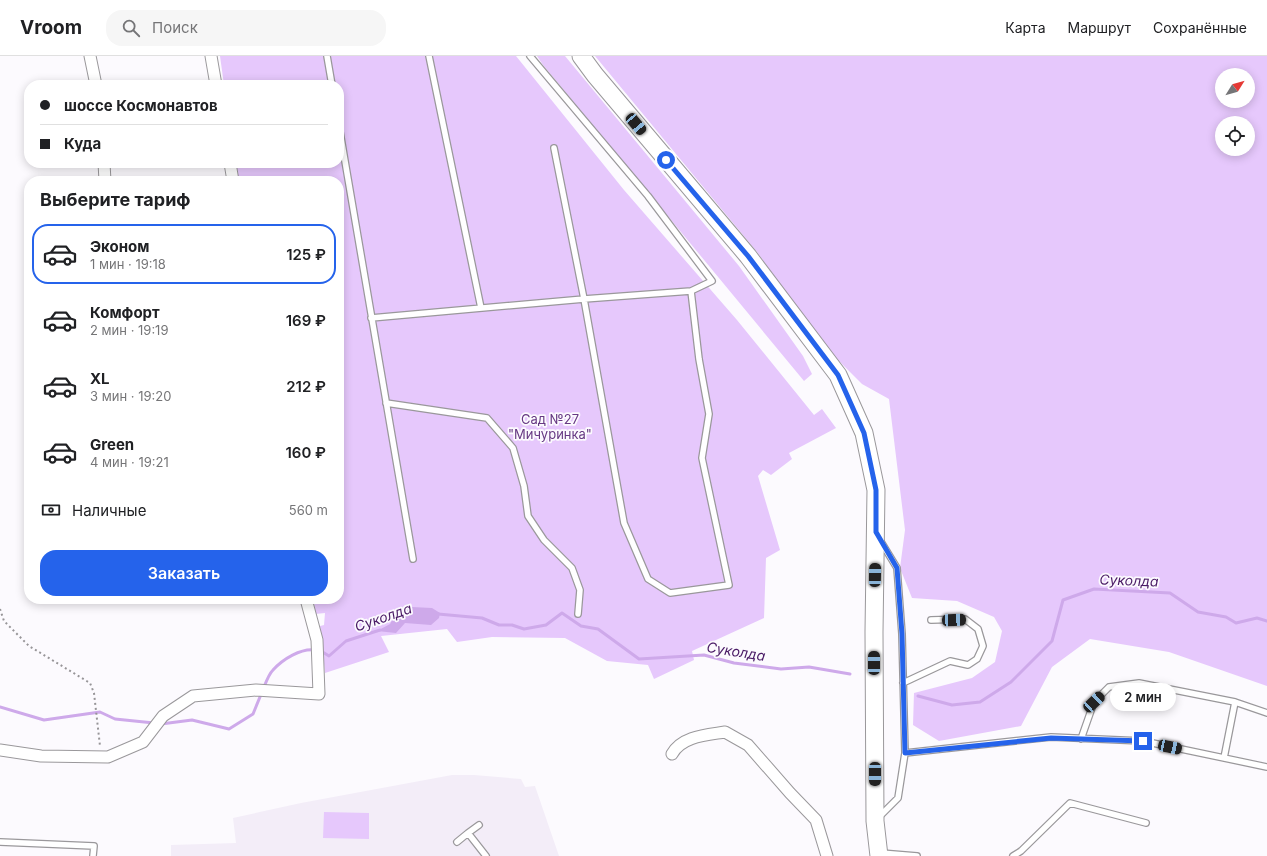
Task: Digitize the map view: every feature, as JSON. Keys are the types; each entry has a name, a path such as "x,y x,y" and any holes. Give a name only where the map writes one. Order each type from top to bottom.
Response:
{"main road":[{"path":"581,56 595,76 748,256 838,375 864,433 876,490 874,632 875,822 878,854"}],"street":[{"path":"90,56 95,80"},
{"path":"211,56 215,80"},
{"path":"0,750 41,756 108,757 143,742 163,716 193,696 256,690 319,694 317,640 307,604"},
{"path":"672,754 676,748 695,737 725,732 748,745 816,820 827,856"}],"lane":[{"path":"327,56 331,80"},
{"path":"429,56 480,308"},
{"path":"371,318 584,299 691,292 712,281 648,196 530,56"},
{"path":"554,148 584,299 624,523 648,579 670,593 729,585 702,458 709,414 699,359 691,292"},
{"path":"344,156 413,559"},
{"path":"386,403 487,418 513,448 524,486 528,516 544,540 572,568 580,590 578,614"},
{"path":"875,822 898,798 905,753 902,634 897,568 876,532"},
{"path":"903,683 950,662 968,665 977,659 983,646 978,629 965,620 931,620"},
{"path":"1081,739 1094,702 1109,687 1139,683 1235,702 1267,713"},
{"path":"1224,758 1235,702"},
{"path":"905,753 1051,738 1143,741 1267,767"},
{"path":"1013,856 1021,851 1070,803 1146,823"},
{"path":"457,842 478,825"},
{"path":"468,833 486,856"},
{"path":"0,842 94,846 94,856"},
{"path":"878,854 917,856"}],"path":[{"path":"0,610 4,622 29,646 90,683 94,693 101,757"}],"shaded area":[{"path":"412,607 432,608 440,613 439,618 431,625 405,623 396,633 377,631 390,624 395,615"},
{"path":"452,775 474,775 521,779 525,787 535,786 559,856 171,856 171,845 236,843 233,818 301,803"}],"green space":[{"name":"Сад №27 \"Мичуринка\"","path":"220,56 516,56 624,190 737,320 814,415 822,409 836,428 789,453 792,459 771,475 763,470 758,476 780,550 766,558 764,618 692,651 694,660 654,679 648,665 607,661 565,638 492,637 457,642 447,629 381,636 389,652 325,673 320,626 324,625 325,613 315,614 314,604 344,604 344,176 237,176 237,168 344,168 344,80 223,80"},
{"path":"537,56 565,56 739,266 803,356 812,374 804,381 543,65"},
{"path":"595,56 1267,56 1267,686 1169,652 1090,639 1052,667 1021,726 939,741 913,725 914,693 972,678 995,662 1002,631 994,617 957,601 912,598 900,568 905,530 889,399 862,384 822,344 757,252"},
{"path":"324,812 369,813 369,839 323,838"}],"waterway":[{"name":"Суколда","path":"918,696 952,705 980,702 1011,682 1052,641 1063,600 1094,589 1170,593 1198,612 1226,617 1236,623 1257,618 1267,621"},
{"name":"Суколда","path":"438,614 482,618 499,625 512,625 524,629 546,625 562,613 581,626 598,629 639,659 704,655 734,663 781,669 809,667 850,674"},
{"name":"Суколда","path":"321,651 329,656 346,641 380,630"},
{"name":"Суколда","path":"264,687 272,672 282,662 292,655 304,651 315,650"},
{"name":"Суколда","path":"161,724 192,720 229,729 253,714 262,692"},
{"name":"Суколда","path":"0,707 44,720 100,712 115,719 154,723"}],"route":[{"path":"666,160 748,256 838,375 864,433 876,490 876,532 897,568 902,634 905,753 1051,738 1143,741"}]}
